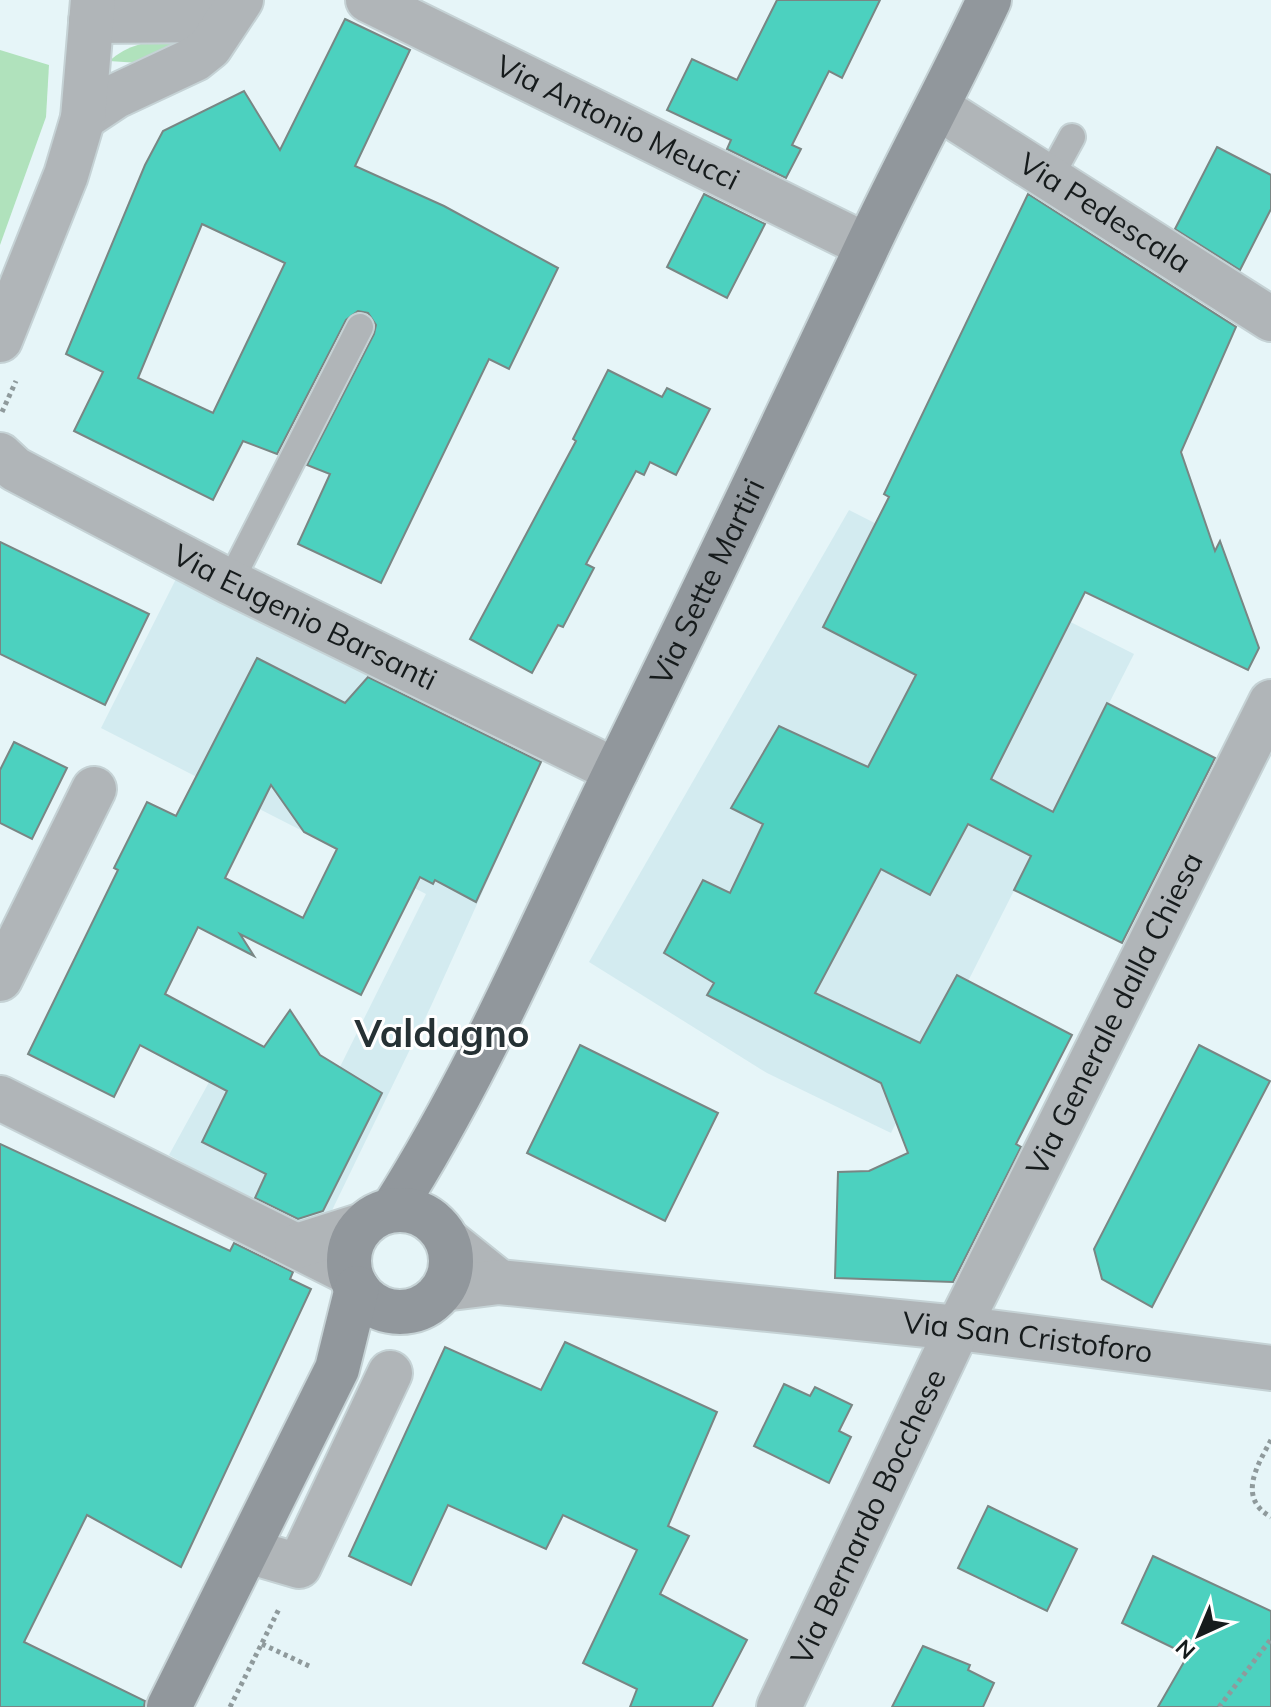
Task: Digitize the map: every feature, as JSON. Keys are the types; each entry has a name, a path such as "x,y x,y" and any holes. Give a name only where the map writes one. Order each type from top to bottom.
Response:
{"main road":[{"name":"Via Sette Martiri","path":"378,1217 424,1161 733,537 867,246 939,108 989,0"},
{"path":"337,1369 430,1300 451,1266 424,1161"},
{"path":"169,1707 337,1369 354,1280 353,1239 378,1217 410,1209 444,1234"},
{"path":"354,1280 368,1301 383,1310 400,1312 430,1300"}],"street":[{"name":"Via Antonio Meucci","path":"368,0 867,246"},
{"path":"11,354 83,118 92,10 233,10"},
{"path":"83,118 116,96 195,59 210,47 233,10"},
{"name":"Via Pedescala","path":"939,108 1271,319"},
{"name":"Via Eugenio Barsanti","path":"0,455 15,469 230,582 616,771"},
{"name":"Via Generale dalla Chiesa","path":"958,1328 1266,727"},
{"path":"0,979 94,789"},
{"path":"0,1098 297,1246 354,1280"},
{"path":"297,1246 378,1217"},
{"path":"444,1234 499,1282"},
{"name":"Via San Cristoforo","path":"430,1300 499,1282 958,1328 1271,1368"},
{"name":"Via Bernardo Bocchese","path":"779,1707 958,1328"},
{"path":"248,1551 299,1566 390,1373"}],"lane":[{"path":"1049,179 1072,137"},
{"path":"230,582 360,327"}],"path":[{"path":"0,417 11,354"},
{"path":"1271,1440 1255,1469 1250,1491 1256,1505 1271,1517"},
{"path":"230,1707 299,1566"},
{"path":"1219,1707 1271,1639"},
{"path":"262,1644 309,1666"}],"shaded area":[{"path":"849,510 1134,654 891,1133 767,1073 589,962"},
{"path":"184,563 548,747 431,1006 322,1231 313,1234 169,1155 230,1044 331,1085 426,894 101,728"}],"green space":[{"path":"170,40 187,44 139,63 109,61 138,45"},
{"path":"0,50 49,65 46,117 0,245"}],"building":[{"path":"777,0 880,0 842,78 829,71 792,145 801,149 786,178 727,149 731,140 667,110 692,59 737,80"},
{"path":"345,19 410,50 355,166 444,206 558,268 509,369 489,359 381,583 298,544 330,474 307,465 374,334 376,325 368,313 358,311 346,320 277,454 243,441 213,500 74,431 103,372 66,354 145,165 163,131 244,91 280,150","holes":["202,224 285,263 213,413 138,378"]},
{"path":"1217,147 1271,175 1271,209 1240,270 1175,229"},
{"path":"704,194 765,224 727,298 667,267"},
{"path":"1028,194 1236,327 1181,452 1215,551 1220,541 1259,648 1248,670 1085,592 991,779 1053,812 1107,703 1215,758 1122,943 1014,890 1031,856 968,824 930,895 881,869 815,993 920,1043 957,975 1072,1035 1016,1144 1021,1147 953,1282 835,1278 838,1172 869,1171 908,1153 881,1083 707,995 714,983 664,953 703,880 730,893 763,824 731,808 779,726 868,767 916,675 823,627 889,497 884,494"},
{"path":"608,370 662,397 667,388 710,409 676,475 650,462 644,475 636,471 586,564 594,568 563,627 558,625 532,673 470,639 576,441 573,439"},
{"path":"0,542 149,614 105,705 0,654"},
{"path":"257,658 345,703 368,677 541,762 476,902 435,880 433,884 420,877 361,995 240,934 254,956 198,927 165,994 264,1047 290,1010 320,1055 382,1093 323,1211 298,1219 255,1198 266,1174 202,1142 227,1091 140,1045 114,1097 28,1054 118,870 114,868 147,802 176,816","holes":["271,785 304,832 337,849 303,918 225,878"]},
{"path":"14,742 67,768 32,839 0,823 0,770"},
{"path":"580,1045 718,1113 665,1221 527,1153"},
{"path":"1199,1045 1270,1081 1152,1307 1102,1279 1094,1249"},
{"path":"0,1144 230,1251 234,1243 293,1272 290,1279 311,1289 181,1567 87,1515 24,1642 145,1701 144,1707 0,1707"},
{"path":"565,1342 717,1412 668,1526 689,1536 660,1594 747,1640 712,1707 630,1707 637,1689 583,1663 637,1550 563,1515 546,1549 448,1505 411,1585 349,1556 445,1347 541,1390"},
{"path":"784,1384 810,1396 815,1387 852,1405 839,1431 851,1437 829,1483 754,1446"},
{"path":"988,1506 1077,1549 1047,1611 958,1568"},
{"path":"1153,1556 1271,1611 1271,1707 1158,1707 1188,1655 1122,1623"},
{"path":"923,1646 970,1665 968,1670 994,1683 983,1707 892,1707"}],"district":[{"name":"Valdagno","path":"442,1034"}]}
